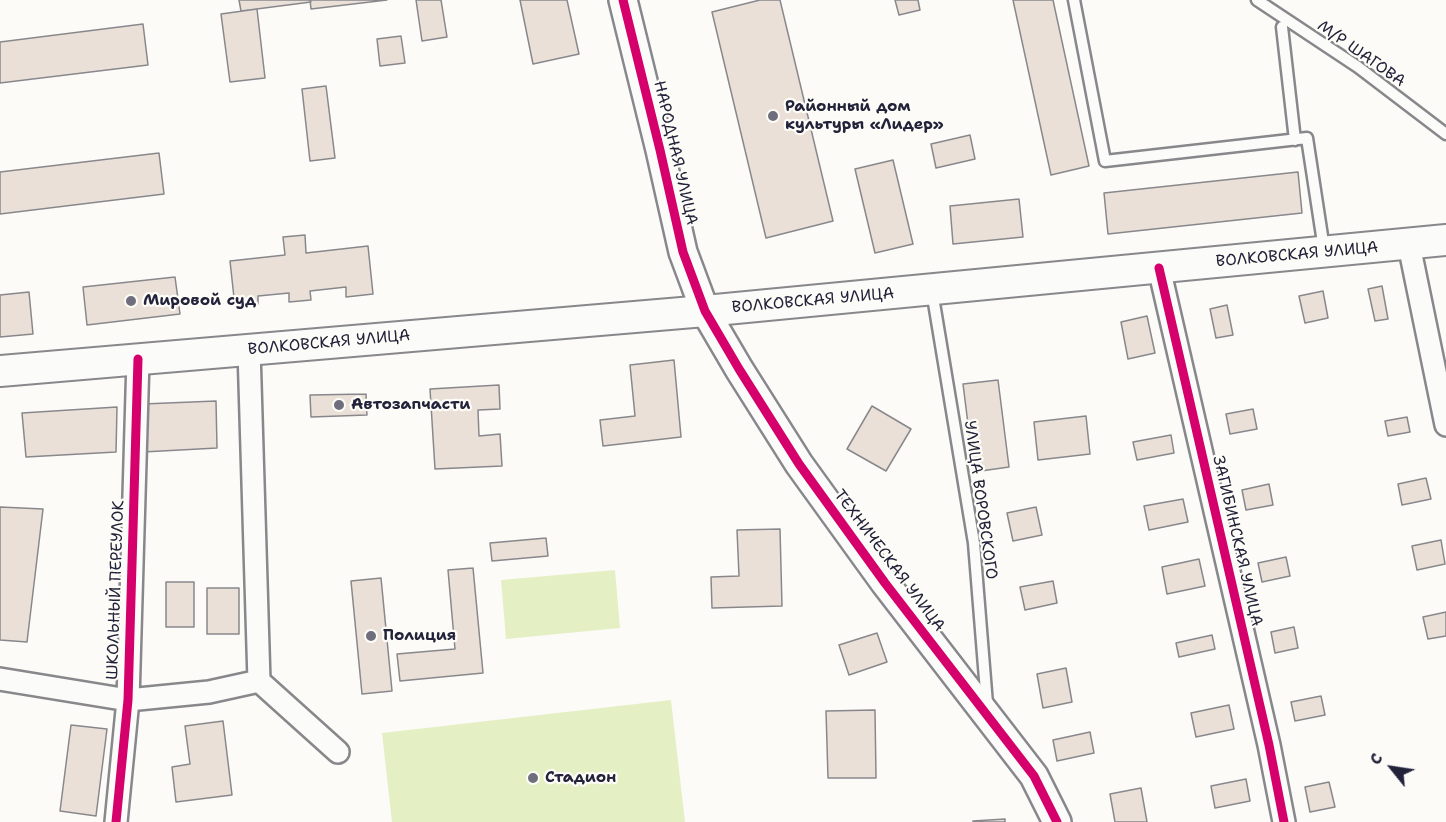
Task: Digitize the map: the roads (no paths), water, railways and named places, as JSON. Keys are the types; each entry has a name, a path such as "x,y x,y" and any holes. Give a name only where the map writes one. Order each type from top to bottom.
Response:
{"main road":[{"name":"ВОЛКОВСКАЯ УЛИЦА","path":"0,371 705,311 1446,240"}],"street":[{"name":"НАРОДНАЯ УЛИЦА","path":"623,0 660,150 682,252 705,311"},
{"path":"1409,245 1446,425"},
{"name":"ЗАГИБИНСКАЯ УЛИЦА","path":"1159,268 1269,745 1284,822"},
{"name":"ТЕХНИЧЕСКАЯ УЛИЦА","path":"705,311 799,464 885,583 1034,776 1057,822"},
{"path":"249,350 259,681 338,753"},
{"name":"ШКОЛЬНЫЙ ПЕРЕУЛОК","path":"116,822 128,700 138,359"},
{"path":"0,679 128,700 209,692 259,681"}],"lane":[{"path":"1074,0 1105,161 1307,138 1324,253"},
{"name":"М/Р ШАГОВА","path":"1257,0 1358,67 1446,134"},
{"path":"1282,27 1295,140"},
{"name":"УЛИЦА ВОРОВСКОГО","path":"932,290 974,543 988,716"}],"place":[{"name":"Районный дом культуры «Лидер»","path":"773,116"},
{"name":"Мировой суд","path":"131,301"},
{"name":"Автозапчасти","path":"339,405"},
{"name":"Полиция","path":"371,636"},
{"name":"Стадион","path":"533,778"}]}
